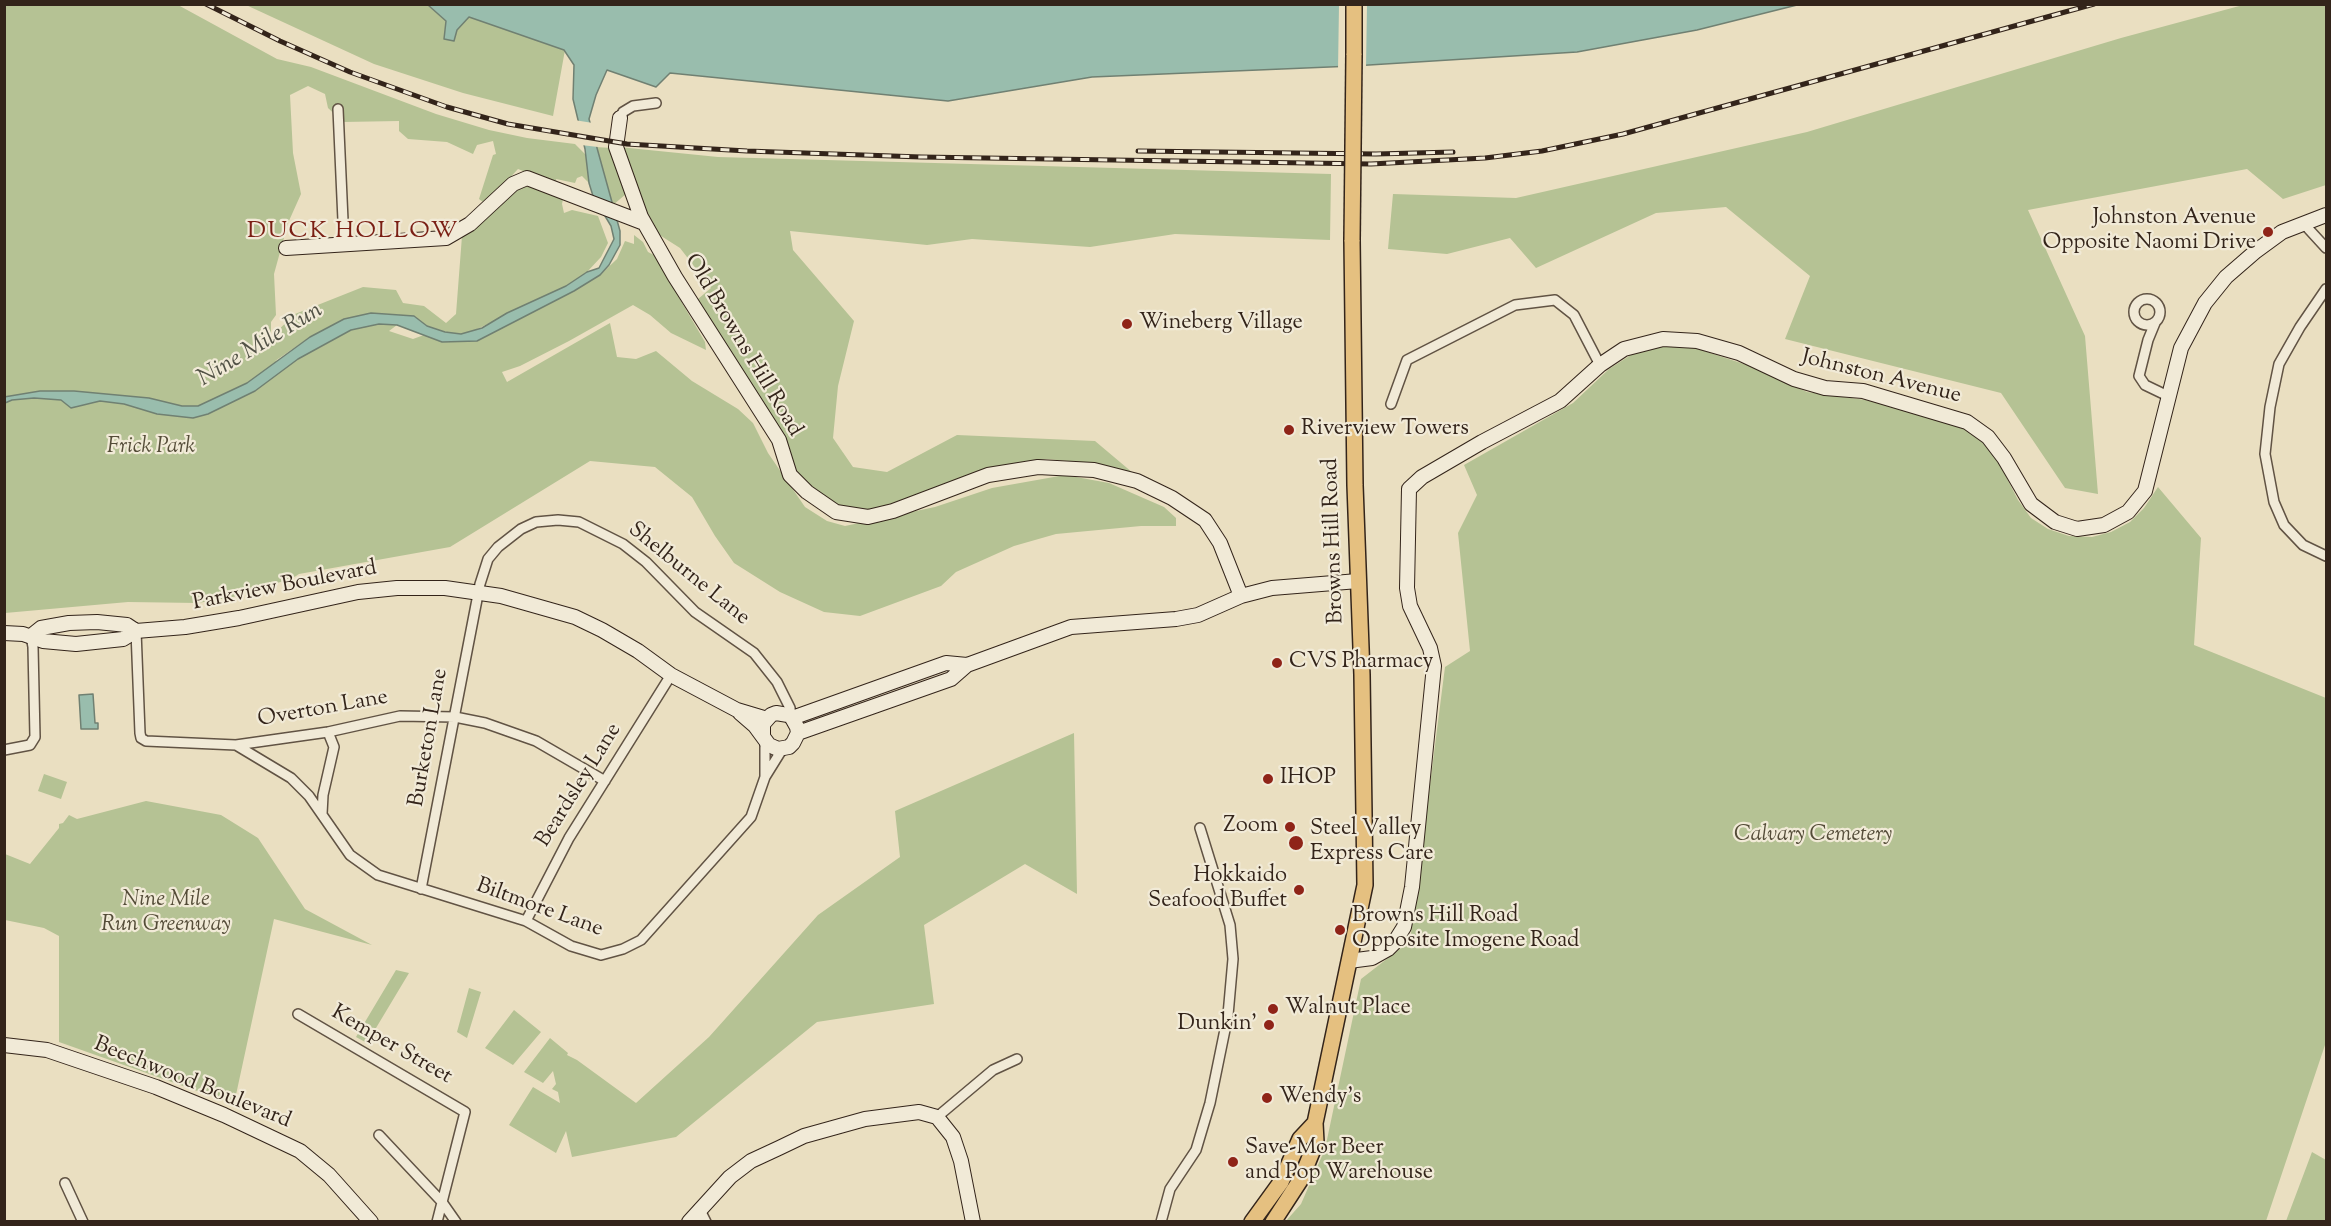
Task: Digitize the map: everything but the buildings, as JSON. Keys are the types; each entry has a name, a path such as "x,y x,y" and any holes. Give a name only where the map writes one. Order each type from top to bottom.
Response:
{"main road":[{"name":"Browns Hill Road","path":"1273,1221 1292,1195 1316,1142 1315,1123 1362,904 1365,873 1352,240 1354,4"},
{"name":"Browns Hill Road","path":"1252,1221 1281,1182 1300,1139 1315,1123"}],"street":[{"name":"Old Browns Hill Road","path":"656,103 633,106 623,112 615,147 639,221 779,440 790,476 807,492 836,512 868,517 885,513 988,475 1038,467 1094,470 1137,481 1172,498 1205,520 1220,543 1241,596"},
{"path":"338,109 344,243"},
{"path":"286,248 446,238 470,224 519,180 527,178 639,221"},
{"name":"Johnston Avenue","path":"1349,961 1372,958 1394,943 1404,927 1412,887 1434,666 1430,648 1410,606 1407,588 1409,489 1422,477 1560,401 1600,364 1624,349 1663,339 1697,341 1739,353 1794,379 1825,388 1863,391 1967,422 1988,436 2031,504 2055,522 2078,529 2104,525 2128,512 2145,491 2181,348 2205,303 2226,277 2256,251 2283,232 2326,215"},
{"path":"2304,224 2326,248"},
{"path":"2326,289 2300,327 2279,364 2270,407 2265,454 2274,502 2284,525 2303,545 2326,556"},
{"path":"2148,340 2142,325 2135,319 2134,309 2138,302 2146,298 2154,300 2160,307 2160,316 2148,340 2139,376 2145,385 2170,397"},
{"path":"1390,405 1407,360 1515,305 1555,300 1574,315 1600,364"},
{"path":"2142,325 2155,323"},
{"name":"Shelburne Lane","path":"478,593 488,560 510,536 536,522 558,520 579,522 622,544 646,562 695,612 754,652 777,682 790,708 791,717"},
{"path":"798,733 951,679 967,665 1071,627 1176,619 1198,615 1241,596 1272,588 1358,581"},
{"name":"Parkview Boulevard","path":"4,633 31,636 43,641 76,644 100,643 123,639 136,631 185,627 239,618 358,592 397,588 446,588 501,596 575,617 638,651 671,675 736,710 773,747 783,748"},
{"name":"Burketon Lane","path":"422,890 478,593"},
{"name":"Parkview Boulevard","path":"31,636 41,628 69,623 97,622 127,626 136,631"},
{"name":"Overton Lane","path":"136,631 141,738 146,741 236,745 328,732 400,716 454,717 485,723 536,741 605,781"},
{"path":"4,750 30,745 35,737 31,636"},
{"path":"765,777 783,748 793,743 798,733 796,722 791,717 946,663 967,665"},
{"name":"Beardsley Lane","path":"526,921 569,838 671,675"},
{"path":"765,777 762,730 783,694"},
{"name":"Parkview Boulevard","path":"736,710 772,716 782,713 791,717"},
{"path":"322,814 323,795 334,747 328,732"},
{"name":"Biltmore Lane","path":"236,745 291,778 309,796 350,855 378,875 526,921 571,946 601,955 623,949 641,940 751,817 765,777"},
{"path":"1161,1221 1170,1189 1196,1150 1209,1103 1228,1015 1233,959 1230,926 1200,828"},
{"name":"Kemper Street","path":"298,1014 465,1112 442,1202"},
{"name":"Beechwood Boulevard","path":"4,1045 47,1050 156,1087 224,1115 300,1151 329,1175 371,1221"},
{"path":"937,1117 993,1070 1017,1059"},
{"path":"689,1221 730,1177 751,1161 804,1136 876,1117 919,1112 937,1117 948,1129 956,1144 973,1221"},
{"path":"379,1135 442,1202 456,1221"},
{"path":"65,1183 83,1221"},
{"path":"437,1221 442,1202"},
{"path":"699,1208 706,1221"}],"green space":[{"name":"Frick Park","path":"5,5 178,5 277,59 311,67 436,114 489,130 575,144 586,155 589,183 582,176 577,178 575,183 556,179 557,184 518,169 491,198 483,202 479,199 493,155 496,154 493,141 477,145 473,154 447,142 408,139 399,131 399,121 343,122 328,108 325,94 308,86 290,95 293,153 301,194 288,223 274,274 276,315 271,322 271,337 295,314 363,287 396,290 403,303 424,306 446,323 456,314 462,236 514,192 524,187 532,187 563,199 564,213 572,210 598,216 608,243 601,257 587,272 567,286 473,331 461,334 445,332 427,326 414,316 371,313 344,319 310,337 275,361 319,348 351,330 379,324 397,325 389,331 413,339 424,335 442,342 477,341 574,291 600,275 617,259 625,241 634,244 634,235 643,242 648,252 654,255 705,342 706,350 671,333 650,315 633,305 569,341 520,366 502,372 507,382 610,323 617,357 636,359 656,351 692,381 738,409 753,423 768,453 805,507 827,521 845,526 935,507 992,488 1065,475 1109,483 1164,507 1176,518 1176,526 1141,526 1056,534 1014,546 956,572 941,586 860,616 824,612 780,592 734,563 692,497 655,467 590,461 450,547 299,574 293,578 233,597 198,603 128,602 5,613"},
{"path":"246,5 428,5 446,21 444,39 469,17 565,50 553,116 463,93 374,64"},
{"path":"2243,5 2326,5 2326,185 2283,199 2247,169 2028,210 2085,336 2098,494 2065,488 2001,393 1785,339 1810,276 1726,207 1656,213 1536,268 1510,238 1447,254 1388,249 1393,194 1516,198 1807,132 2121,38"},
{"path":"595,147 612,148 626,194 613,205"},
{"path":"619,147 718,157 1331,174 1330,240 1175,234 1090,247 972,239 927,245 790,231 793,250 854,321 838,386 833,438 853,467 887,472 957,435 1095,441 1133,473 1081,462 1046,459 1007,465 954,481 900,502 865,511 835,505 820,497 796,473 698,299 711,288 680,248 658,234 628,172"},
{"name":"Calvary Cemetery","path":"1664,346 1695,348 1747,365 1807,392 1866,400 1955,424 1973,433 1987,445 2018,500 2031,518 2048,529 2069,536 2092,537 2111,532 2130,522 2144,508 2158,487 2201,538 2194,645 2326,698 2326,1042 2266,1221 1285,1222 1301,1204 1325,1149 1361,979 1410,941 1445,667 1470,651 1458,533 1477,495 1464,465 1573,403 1609,369 1634,353"},
{"path":"1074,733 1077,894 1025,864 924,925 934,1004 817,1022 676,1137 572,1157 566,1131 556,1153 509,1125 533,1087 560,1103 558,1092 552,1089 556,1084 553,1071 543,1083 524,1072 550,1038 568,1053 567,1055 636,1103 709,1037 818,915 900,857 895,811"},
{"path":"44,774 67,782 61,799 38,791"},
{"name":"Nine Mile Run Greenway","path":"146,801 221,815 258,838 305,909 372,945 274,919 234,1104 59,1042 59,936 44,928 5,920 5,854 30,864 59,828 59,824 63,823 69,815 77,819"},
{"path":"396,970 409,973 367,1043 356,1037"},
{"path":"469,988 481,992 467,1038 457,1032"},
{"path":"514,1010 541,1032 513,1065 485,1048"},
{"path":"2312,1152 2326,1160 2326,1221 2286,1221"}],"shaded area":[{"path":"428,5 1797,5 1697,30 1577,52 1353,66 1092,77 948,101 670,73 656,87 607,70 589,119 620,231 620,245 609,265 600,275 574,291 477,341 442,342 397,325 379,324 351,330 298,359 255,391 208,414 193,418 157,414 124,404 100,401 71,408 61,400 34,398 5,403 4,397 40,391 74,391 149,398 182,406 198,406 247,383 310,337 344,319 371,313 414,316 427,326 461,334 482,328 507,313 599,268 614,239 611,226 593,196 589,183 585,149 573,99 574,65 564,50 469,17 457,30 454,41 444,39 446,21"},
{"path":"93,694 95,723 98,723 98,729 81,729 79,695"}],"pier":[{"path":"1339,5 1367,5 1366,68 1338,70"},
{"path":"574,120 593,123 598,147 581,145"}],"railway":[{"path":"206,4 280,41 350,72 447,107 508,124 627,144 921,157 1371,164 1485,158 1542,151 1623,134 2094,4"},
{"path":"1138,151 1376,154 1453,152"}],"place":[{"name":"Johnston Avenue Opposite Naomi Drive","path":"2268,232"},
{"name":"Wineberg Village","path":"1127,324"},
{"name":"Riverview Towers","path":"1289,430"},
{"name":"CVS Pharmacy","path":"1277,663"},
{"name":"IHOP","path":"1268,779"},
{"name":"Zoom","path":"1290,827"},
{"name":"Steel Valley Express Care","path":"1296,843"},
{"name":"Hokkaido Seafood Buffet","path":"1299,890"},
{"name":"Browns Hill Road Opposite Imogene Road","path":"1340,930"},
{"name":"Walnut Place","path":"1273,1009"},
{"name":"Dunkin'","path":"1269,1025"},
{"name":"Wendy's","path":"1267,1098"},
{"name":"Save-Mor Beer and Pop Warehouse","path":"1233,1162"}],"district":[{"name":"DUCK HOLLOW","path":"353,233"}],"water label":[{"name":"Nine Mile Run","path":"261,346"}]}
